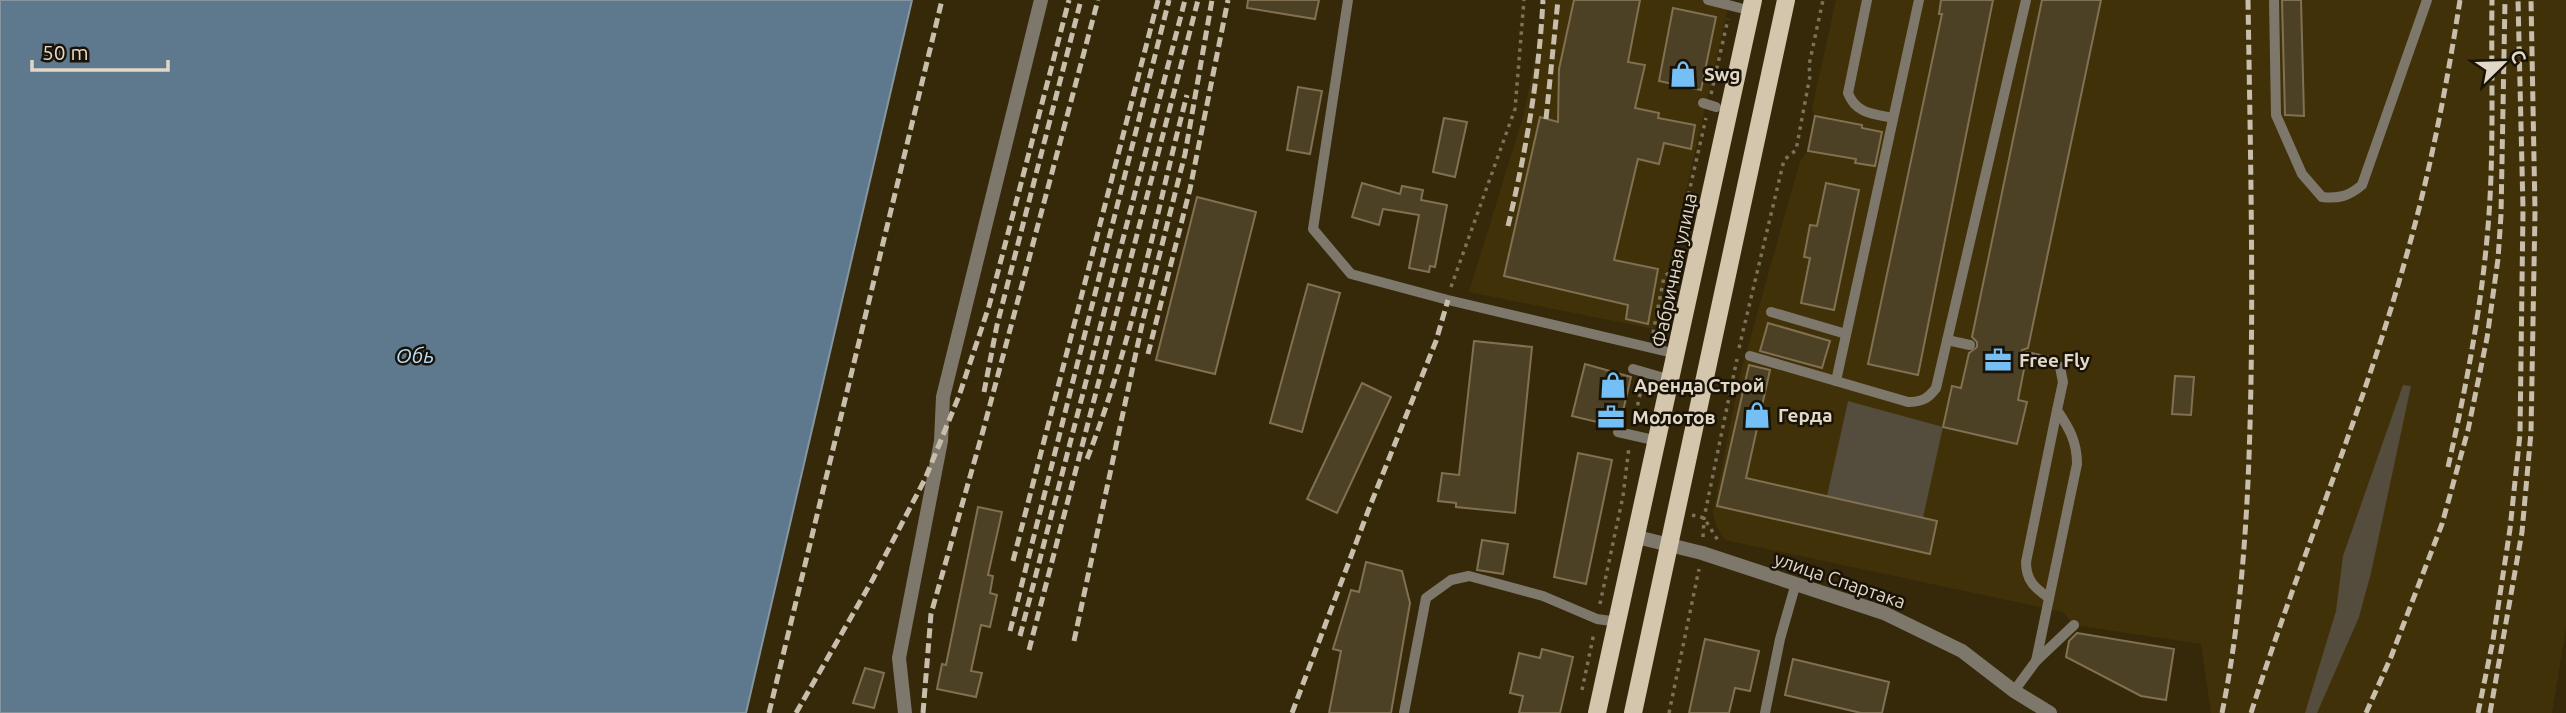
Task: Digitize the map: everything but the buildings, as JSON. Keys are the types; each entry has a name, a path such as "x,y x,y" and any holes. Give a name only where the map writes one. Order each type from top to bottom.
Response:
{"main road":[{"path":"1633,713 1786,0"},
{"name":"Фабричная улица","path":"1597,713 1677,355 1747,4"}],"street":[{"path":"905,713 899,657 941,441 943,397 1041,0"},
{"name":"улица Спартака","path":"1637,537 1796,583 1884,612 1962,651 2014,691 2050,713"}],"lane":[{"path":"1348,0 1313,229 1351,274 1677,355"},
{"path":"1708,0 1747,4"},
{"path":"1867,0 1848,93 1852,102 1863,111 1893,118"},
{"path":"1836,381 1919,0"},
{"path":"1750,356 1908,402 1926,399 1936,388 2026,0"},
{"path":"2274,0 2276,115 2302,174 2322,197 2332,198 2344,197 2362,186 2427,0"},
{"path":"1703,103 1716,107"},
{"path":"1771,312 1846,334"},
{"path":"1947,340 1970,345"},
{"path":"2027,356 2052,362 2060,367 2063,382 2026,562 2032,586 2049,598"},
{"path":"1633,369 1671,380"},
{"path":"2036,661 2077,464 2073,434 2057,410"},
{"path":"1618,432 1658,441"},
{"path":"1404,713 1426,598 1451,580 1469,576 1543,596 1597,619 1618,622"},
{"path":"1765,713 1780,639 1796,583"},
{"path":"2014,691 2036,661 2074,625"}],"path":[{"path":"1448,300 1453,278 1515,109 1524,0"},
{"path":"1622,496 1645,502"},
{"path":"1677,511 1704,517 1719,542 1726,546"}],"shaded area":[{"path":"1547,0 1730,0 1654,329 1469,292 1523,117"},
{"path":"1836,0 2566,0 2566,628 2552,713 2211,713 2201,644 2074,625 2063,612 1725,540 1713,513 1740,375 1800,161 1808,151 1815,117 1812,108"},
{"path":"2403,385 2411,386 2359,617 2317,713 2305,713 2336,611 2343,556"},
{"path":"1848,401 1943,427 1923,518 1827,496"}],"water":[{"name":"Обь","path":"0,0 912,0 746,713 0,713"}],"railway":[{"path":"769,713 942,0"},
{"path":"796,713 873,579 925,479 959,396 989,306 1069,0"},
{"path":"984,392 997,325 1081,0"},
{"path":"923,713 931,614 983,431 1098,0"},
{"path":"1013,561 1158,0"},
{"path":"1010,631 1169,0"},
{"path":"1020,636 1185,0"},
{"path":"1029,650 1198,0"},
{"path":"1074,641 1143,320 1185,154 1212,0"},
{"path":"1148,354 1190,189 1228,0"},
{"path":"1508,226 1531,114 1543,0"},
{"path":"1546,119 1558,0"},
{"path":"2222,713 2236,631 2249,464 2252,286 2248,0"},
{"path":"2251,713 2391,309 2431,157 2460,0"},
{"path":"2448,467 2462,404 2483,278 2491,161 2492,0"},
{"path":"2366,713 2391,657 2442,524 2468,430 2487,338 2501,215 2505,0"},
{"path":"2478,713 2493,640 2510,529 2520,434 2523,209 2518,0"},
{"path":"2490,713 2522,532 2531,432 2535,212 2531,0"},
{"path":"1087,459 1118,370 1187,95"},
{"path":"1292,713 1436,341 1448,300"}],"place":[{"name":"Swg","path":"1683,74"},
{"name":"Free Fly","path":"1998,360"},
{"name":"Аренда Строй","path":"1613,385"},
{"name":"Герда","path":"1757,415"},
{"name":"Молотов","path":"1611,417"}]}
